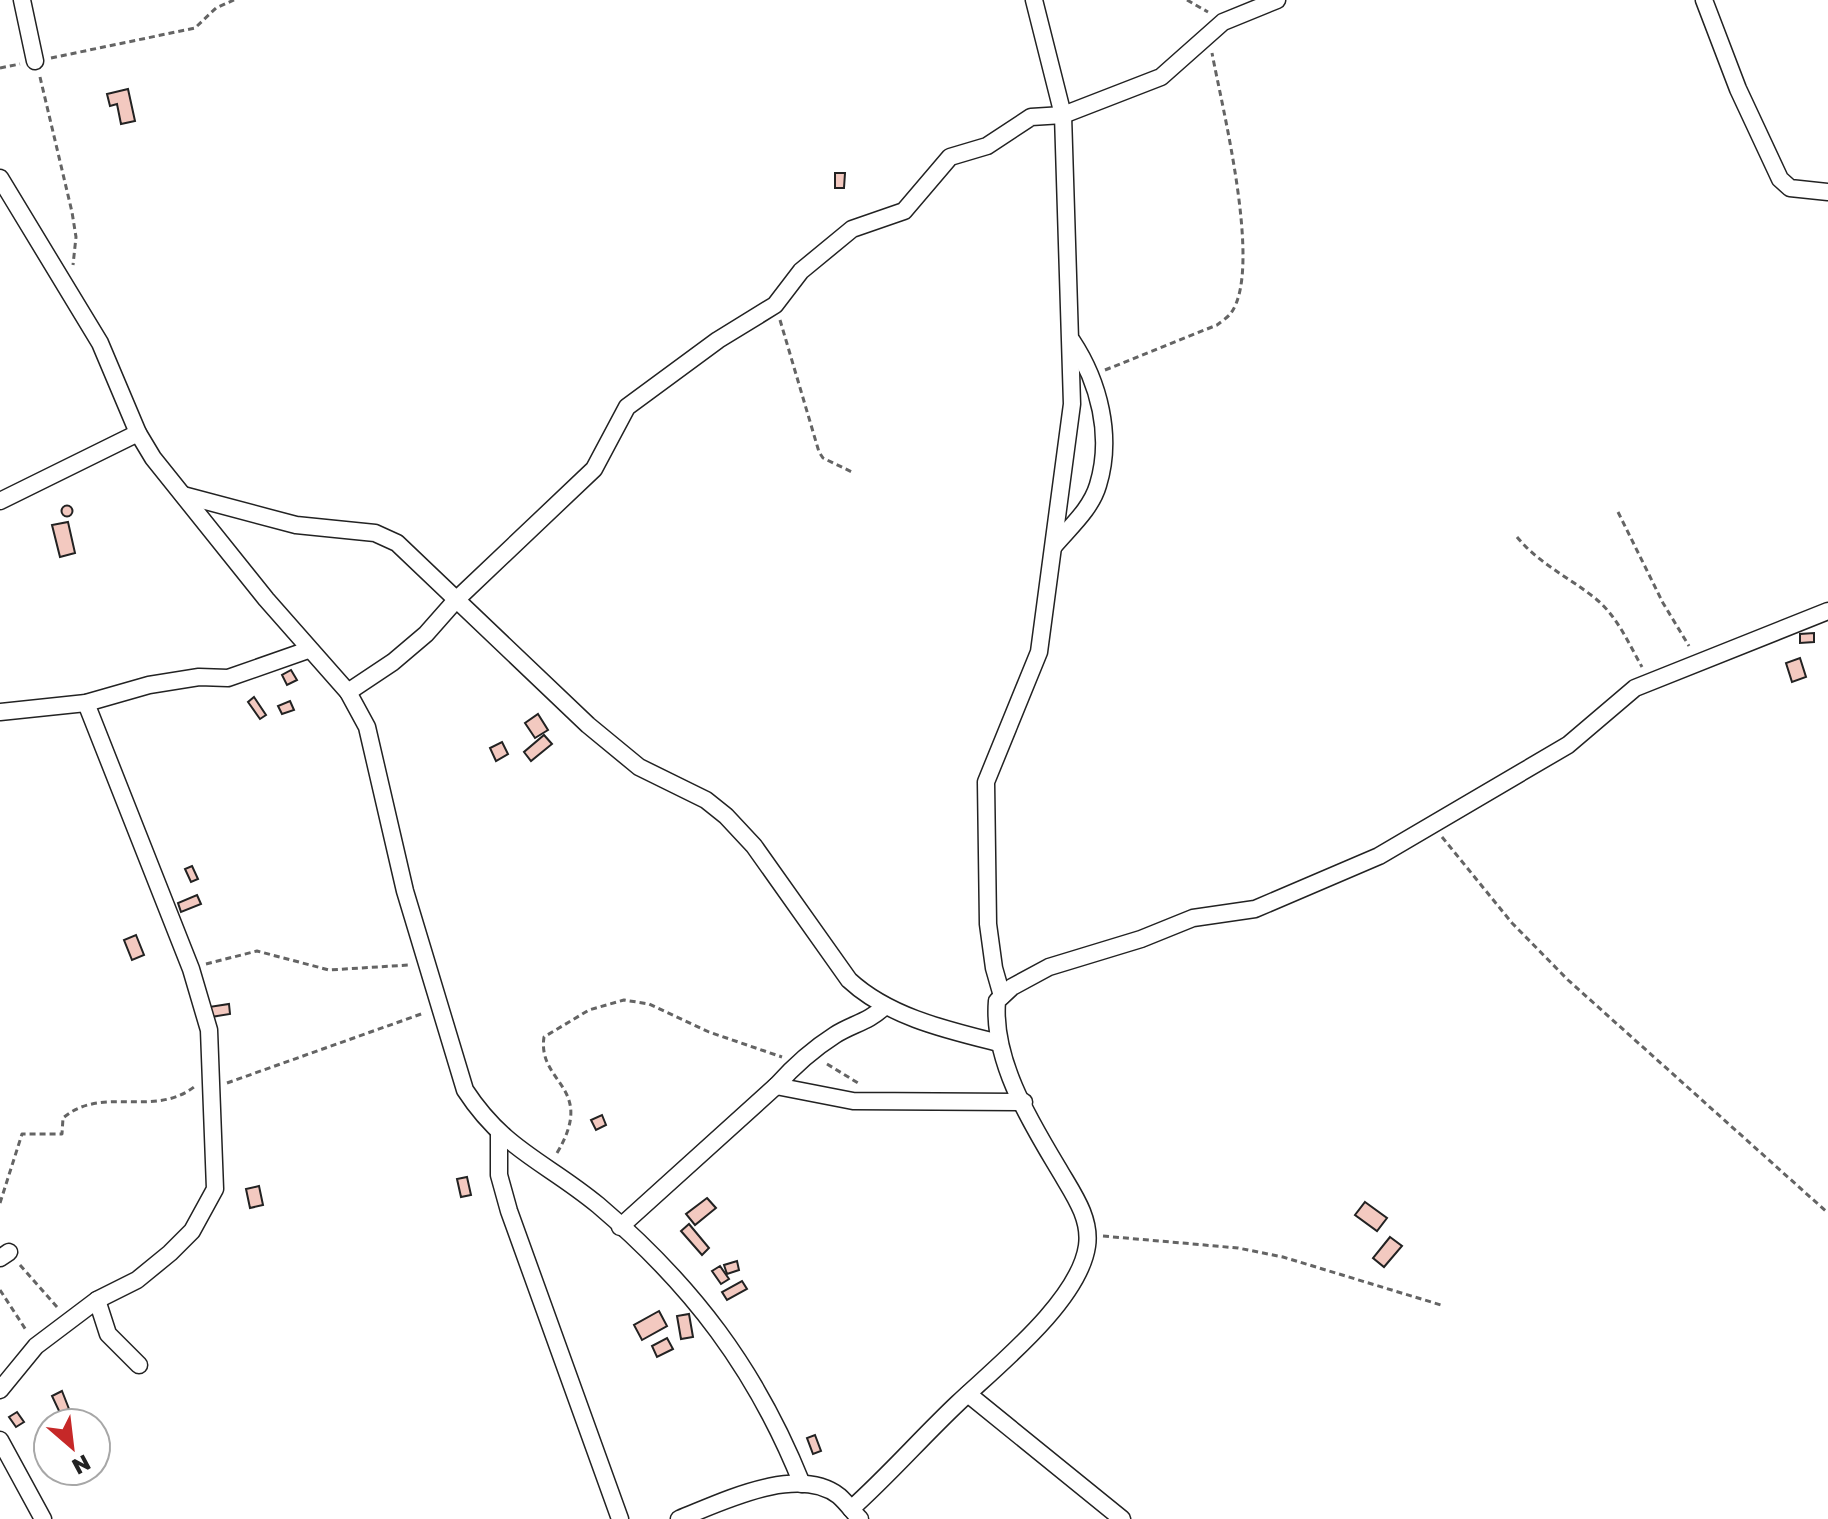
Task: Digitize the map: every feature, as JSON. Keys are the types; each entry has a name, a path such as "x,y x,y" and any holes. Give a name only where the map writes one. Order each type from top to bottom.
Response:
{"street":[{"path":"22,0 35,61"},
{"path":"1002,996 994,968 988,924 986,782 1039,652 1072,404 1063,115 1034,0"},
{"path":"348,692 393,662 426,634 456,600 594,469 627,407 718,340 775,305 801,271 852,229 891,218 914,204 950,157 987,146 1031,117 1063,115 1161,77 1223,22 1277,0"},
{"path":"1704,0 1738,89 1780,179 1790,188 1828,192"},
{"path":"0,178 100,343 138,433 183,495 308,650 348,692 367,727 405,891 465,1090 499,1134 620,1227 700,1304 749,1374 783,1436 802,1484"},
{"path":"1054,546 1084,512 1098,487 1104,450 1100,402 1091,375 1072,339"},
{"path":"0,501 138,433"},
{"path":"183,495 296,525 388,536 588,725 639,767 706,800 726,816 754,846 849,980 868,997 885,1006 999,1043"},
{"path":"679,1519 759,1488 802,1484 825,1488 856,1514 968,1394 1036,1333 1074,1278 1087,1247 1086,1222 1077,1199 1044,1146 999,1043 995,1019 997,1001 1002,996 1049,967 1141,939 1193,918 1255,909 1379,856 1568,745 1635,688 1828,611"},
{"path":"0,712 86,703 149,685 199,677 228,678 308,650"},
{"path":"0,1390 36,1346 97,1300 137,1280 192,1231 210,1203 216,1179 210,1124 212,1080 209,1030 191,969 86,703"},
{"path":"620,1227 776,1086 796,1063 837,1034 872,1019 885,1006"},
{"path":"776,1086 853,1101 1024,1102"},
{"path":"499,1134 499,1175 509,1211 620,1519"},
{"path":"97,1300 108,1334 139,1365"},
{"path":"968,1394 1122,1519"},
{"path":"0,1440 38,1516"}],"path":[{"path":"0,68 195,28 216,8 234,0"},
{"path":"1187,0 1223,22"},
{"path":"1091,375 1190,339 1217,325 1232,312 1239,293 1244,266 1243,230 1208,33"},
{"path":"35,61 76,237 72,293"},
{"path":"775,305 803,388 819,452 823,458 852,472"},
{"path":"1618,512 1663,603 1700,662"},
{"path":"1517,537 1543,563 1597,600 1613,617 1650,683"},
{"path":"1434,826 1512,923 1568,980 1828,1213"},
{"path":"191,969 257,951 329,970 361,971 425,963"},
{"path":"547,1169 572,1125 573,1112 545,1055 544,1037 598,1006 624,1000 649,1004 709,1032 796,1063"},
{"path":"0,1203 22,1134 62,1134 63,1118 73,1110 96,1103 168,1102 212,1080 439,1008"},
{"path":"816,1050 831,1068 862,1085"},
{"path":"1087,1236 1238,1248 1283,1257 1441,1305"},
{"path":"4,1255 68,1321"},
{"path":"0,1290 36,1346"}],"building":[{"path":"128,89 135,121 121,124 117,104 110,106 107,94"},
{"path":"835,173 845,173 844,188 835,188"},
{"path":"67,505 73,511 67,517 61,511"},
{"path":"68,522 75,553 60,557 52,525"},
{"path":"1814,633 1814,642 1800,643 1800,634"},
{"path":"1800,658 1806,677 1792,682 1786,663"},
{"path":"291,670 297,680 287,685 282,675"},
{"path":"254,697 266,715 260,719 248,702"},
{"path":"290,701 294,710 282,714 278,706"},
{"path":"538,714 548,730 535,738 525,723"},
{"path":"544,735 552,744 531,761 524,752"},
{"path":"502,742 508,754 496,761 490,748"},
{"path":"192,866 198,879 191,882 185,869"},
{"path":"197,895 201,904 181,912 178,903"},
{"path":"136,935 144,955 132,960 124,940"},
{"path":"229,1004 230,1014 211,1017 209,1007"},
{"path":"602,1115 606,1125 596,1130 591,1120"},
{"path":"467,1177 471,1195 461,1197 457,1179"},
{"path":"259,1186 263,1205 250,1208 246,1189"},
{"path":"707,1198 716,1208 695,1225 686,1214"},
{"path":"1365,1202 1387,1218 1377,1231 1355,1215"},
{"path":"689,1224 709,1248 702,1255 681,1231"},
{"path":"1390,1237 1402,1246 1384,1267 1373,1258"},
{"path":"737,1261 739,1270 727,1274 724,1265"},
{"path":"720,1266 729,1279 721,1284 712,1271"},
{"path":"742,1281 747,1289 727,1300 722,1292"},
{"path":"659,1311 667,1326 642,1340 634,1325"},
{"path":"689,1314 693,1337 681,1339 677,1316"},
{"path":"667,1338 673,1349 657,1357 652,1346"},
{"path":"62,1391 68,1407 57,1407 52,1396"},
{"path":"17,1412 24,1422 16,1427 9,1417"},
{"path":"815,1435 821,1451 813,1454 807,1438"}]}
